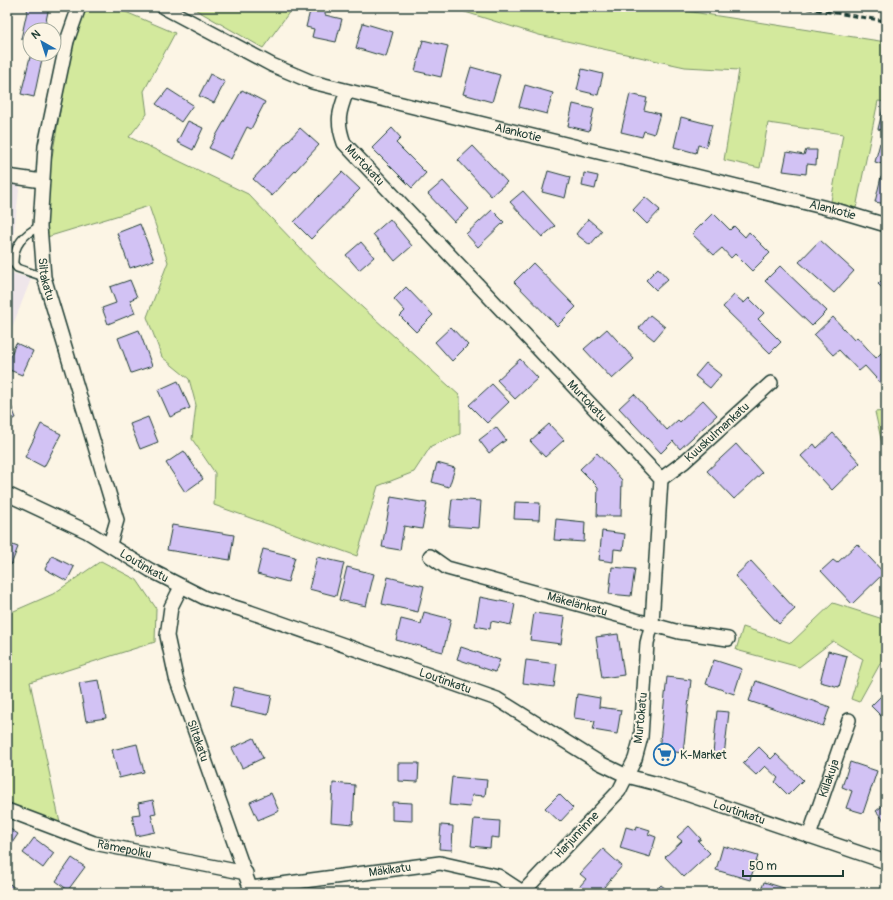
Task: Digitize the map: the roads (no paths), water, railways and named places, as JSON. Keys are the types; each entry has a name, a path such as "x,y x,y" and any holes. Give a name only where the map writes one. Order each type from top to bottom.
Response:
{"street":[{"name":"Siltakatu","path":"79,7 67,41 45,146 40,226 44,278 117,520 110,544"},
{"name":"Alankotie","path":"163,7 272,64 312,82 839,211 886,224"},
{"name":"Murtokatu","path":"347,91 339,114 339,129 344,143 661,479 652,623 647,643 641,737 635,759 627,776"},
{"path":"7,176 42,181"},
{"name":"Kuuskulmankatu","path":"661,479 684,462 772,383"},
{"name":"Loutinkatu","path":"7,494 110,544 181,587 220,604 250,612 497,699 600,763 627,776 654,783 886,862"},
{"name":"Mäkelänkatu","path":"430,556 447,568 652,623 678,632 728,639"},
{"name":"Siltakatu","path":"181,587 171,607 166,636 176,678 246,873 251,891"},
{"name":"Kiilakuja","path":"809,836 849,720"},
{"name":"Harjunrinne","path":"524,892 619,791 627,776"},
{"name":"Rämepolku","path":"7,810 94,843 246,873"},
{"name":"Mäkikatu","path":"251,891 440,864 498,876 524,892"}],"lane":[{"path":"40,226 28,232 19,241 14,264 17,268 44,278"}],"railway":[{"path":"798,7 886,21"},
{"path":"880,7 886,8"}],"place":[{"name":"K-Market","path":"665,755"}]}
